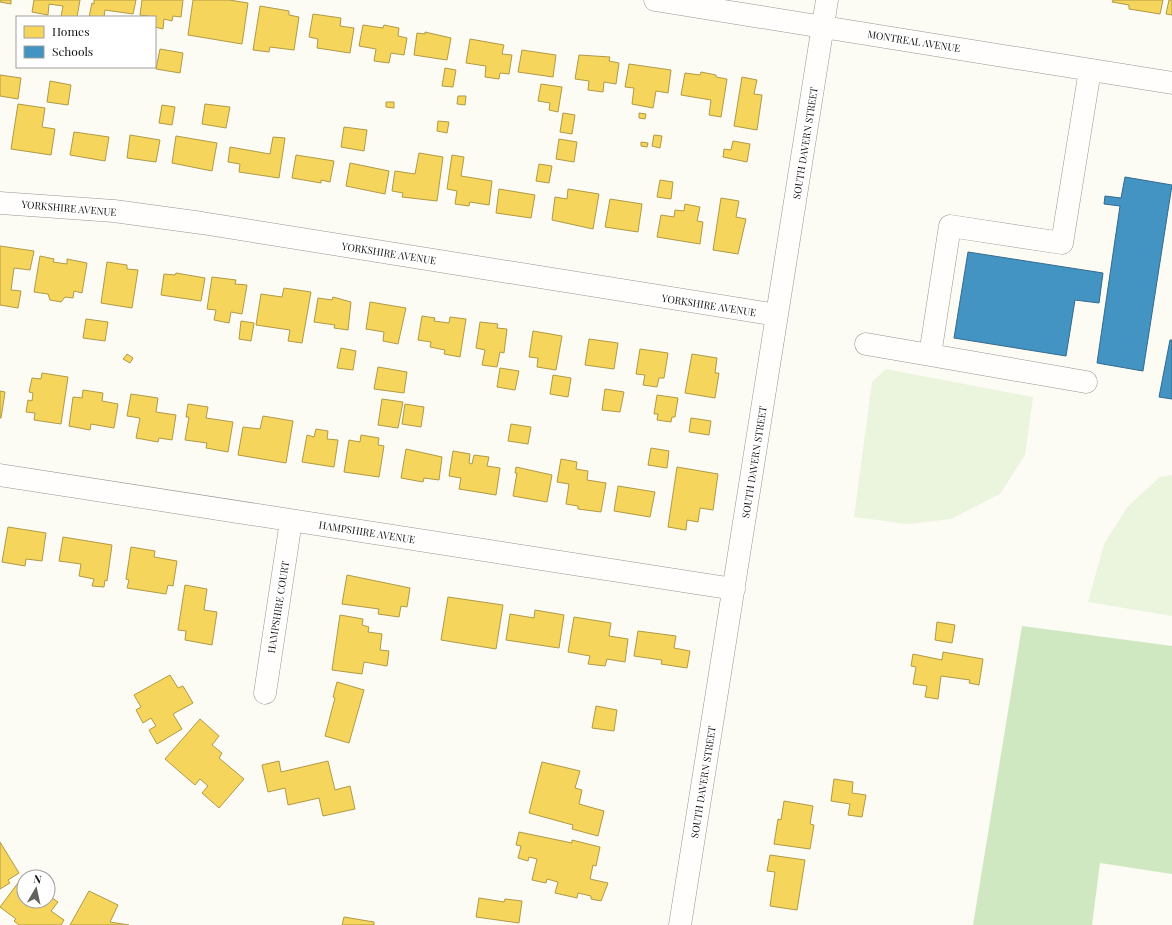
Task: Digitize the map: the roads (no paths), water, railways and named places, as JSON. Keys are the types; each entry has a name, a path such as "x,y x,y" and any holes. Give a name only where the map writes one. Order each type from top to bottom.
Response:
{"street":[{"name":"MONTREAL AVENUE","path":"655,0 1172,83"},
{"name":"SOUTH DAVERN STREET","path":"680,925 827,0"},
{"path":"930,355 950,226 1062,244 1090,70"},
{"name":"YORKSHIRE AVENUE","path":"0,203 114,211 202,223 777,315"},
{"path":"866,344 1086,382"},
{"name":"HAMPSHIRE AVENUE","path":"0,474 291,521 734,589"},
{"name":"HAMPSHIRE COURT","path":"265,693 291,521"}]}
